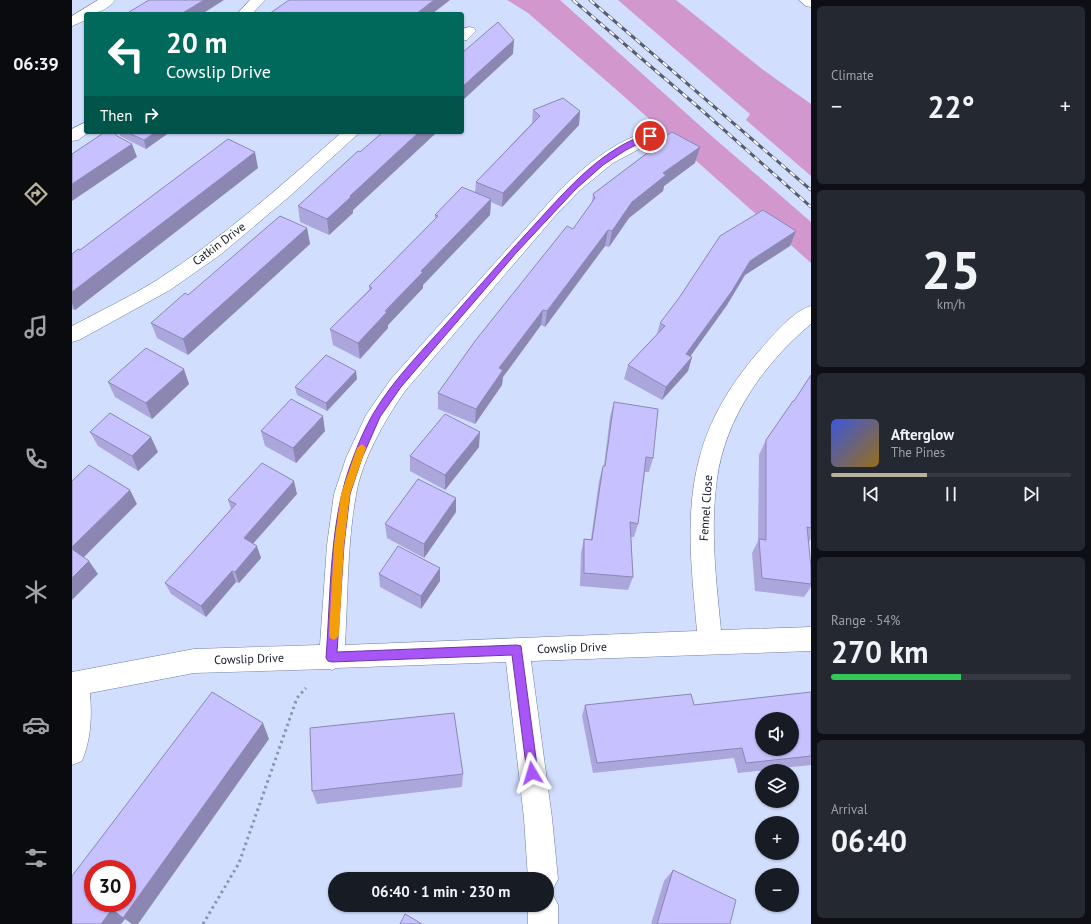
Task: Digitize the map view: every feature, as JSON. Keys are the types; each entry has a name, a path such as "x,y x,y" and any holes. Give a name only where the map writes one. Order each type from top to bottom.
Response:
{"street":[{"path":"88,12 108,0"},
{"path":"246,12 258,0"},
{"path":"806,0 811,3"},
{"path":"72,22 84,15"},
{"path":"72,136 84,128"},
{"name":"Catkin Drive","path":"72,335 162,285 199,260 282,195 350,134"},
{"path":"332,658 339,545 346,494 357,458 377,416 398,385 549,212 573,187 600,163 624,148 650,136"},
{"name":"Fennel Close","path":"710,642 703,568 703,520 706,477 715,440 742,387 754,370 778,342 798,322 811,313"},
{"name":"Cowslip Drive","path":"74,683 194,661 332,658 811,639"},
{"path":"517,650 538,818 542,872"},
{"path":"72,752 76,742 78,721 74,683"},
{"path":"543,912 543,924"}],"path":[{"path":"203,924 239,863 297,698 332,658"}],"shaded area":[{"path":"507,0 560,0 707,132 811,222 811,263 528,13"},
{"path":"618,0 676,0 762,69 811,104 811,176 746,120 750,114"}],"building":[{"path":"149,0 204,0 184,12 129,12"},
{"path":"289,0 434,0 419,12 272,12"},
{"path":"498,22 514,40 464,85 464,51"},
{"path":"563,98 580,111 503,193 476,182 540,116 533,110"},
{"path":"672,132 700,147 663,173 666,175 632,202 612,231 608,230 547,311 543,310 499,368 503,370 476,409 438,393 475,341 567,226 573,229 595,198 593,194 650,151 647,149"},
{"path":"102,134 116,134 132,144 72,184 72,154"},
{"path":"130,134 153,134 144,140"},
{"path":"381,134 417,134 327,219 298,206 358,151 360,152"},
{"path":"228,139 255,152 72,292 72,254 78,249 80,250"},
{"path":"462,187 491,199 421,271 423,272 385,311 387,312 358,343 330,329 372,288 369,286 438,216 435,215"},
{"path":"763,210 796,231 750,261 732,291 686,354 692,357 666,387 628,365 665,326 660,323 679,298 720,236"},
{"path":"280,216 307,228 183,339 151,323 185,293 188,295"},
{"path":"146,348 184,369 146,403 108,382"},
{"path":"326,355 356,371 326,403 295,387"},
{"path":"811,375 811,528 807,527 811,584 762,578 759,539 766,540 766,440"},
{"path":"291,399 323,416 293,448 261,431"},
{"path":"614,402 658,409 653,458 646,457 638,524 630,522 633,577 584,573 584,539 592,540"},
{"path":"110,413 151,437 132,456 90,432"},
{"path":"445,414 480,432 445,475 410,456"},
{"path":"262,463 294,481 244,538 257,546 235,572 232,571 201,606 165,583 236,504 228,500"},
{"path":"89,465 130,490 72,547 72,481"},
{"path":"418,479 456,498 424,544 385,524"},
{"path":"398,546 440,568 421,596 379,574"},
{"path":"72,549 89,561 72,578"},
{"path":"212,692 263,723 136,900 136,860 84,860"},
{"path":"811,692 811,756 746,763 742,748 597,763 585,705 691,694 694,705"},
{"path":"454,713 463,774 312,791 310,728"},
{"path":"84,860 84,912 110,912 101,924 72,924 72,876"},
{"path":"673,870 736,900 730,924 657,924"},
{"path":"116,912 127,912 123,918"},
{"path":"405,914 422,924 400,924"}],"railway":[{"path":"573,0 697,106 811,207"},
{"path":"590,0 811,190"}],"slow traffic":[{"path":"334,635 339,545 346,494 357,458 362,448"}],"route":[{"path":"532,773 517,650 332,658 339,545 346,494 357,458 377,416 398,385 514,251 573,187 600,163 624,148 650,136"}]}
